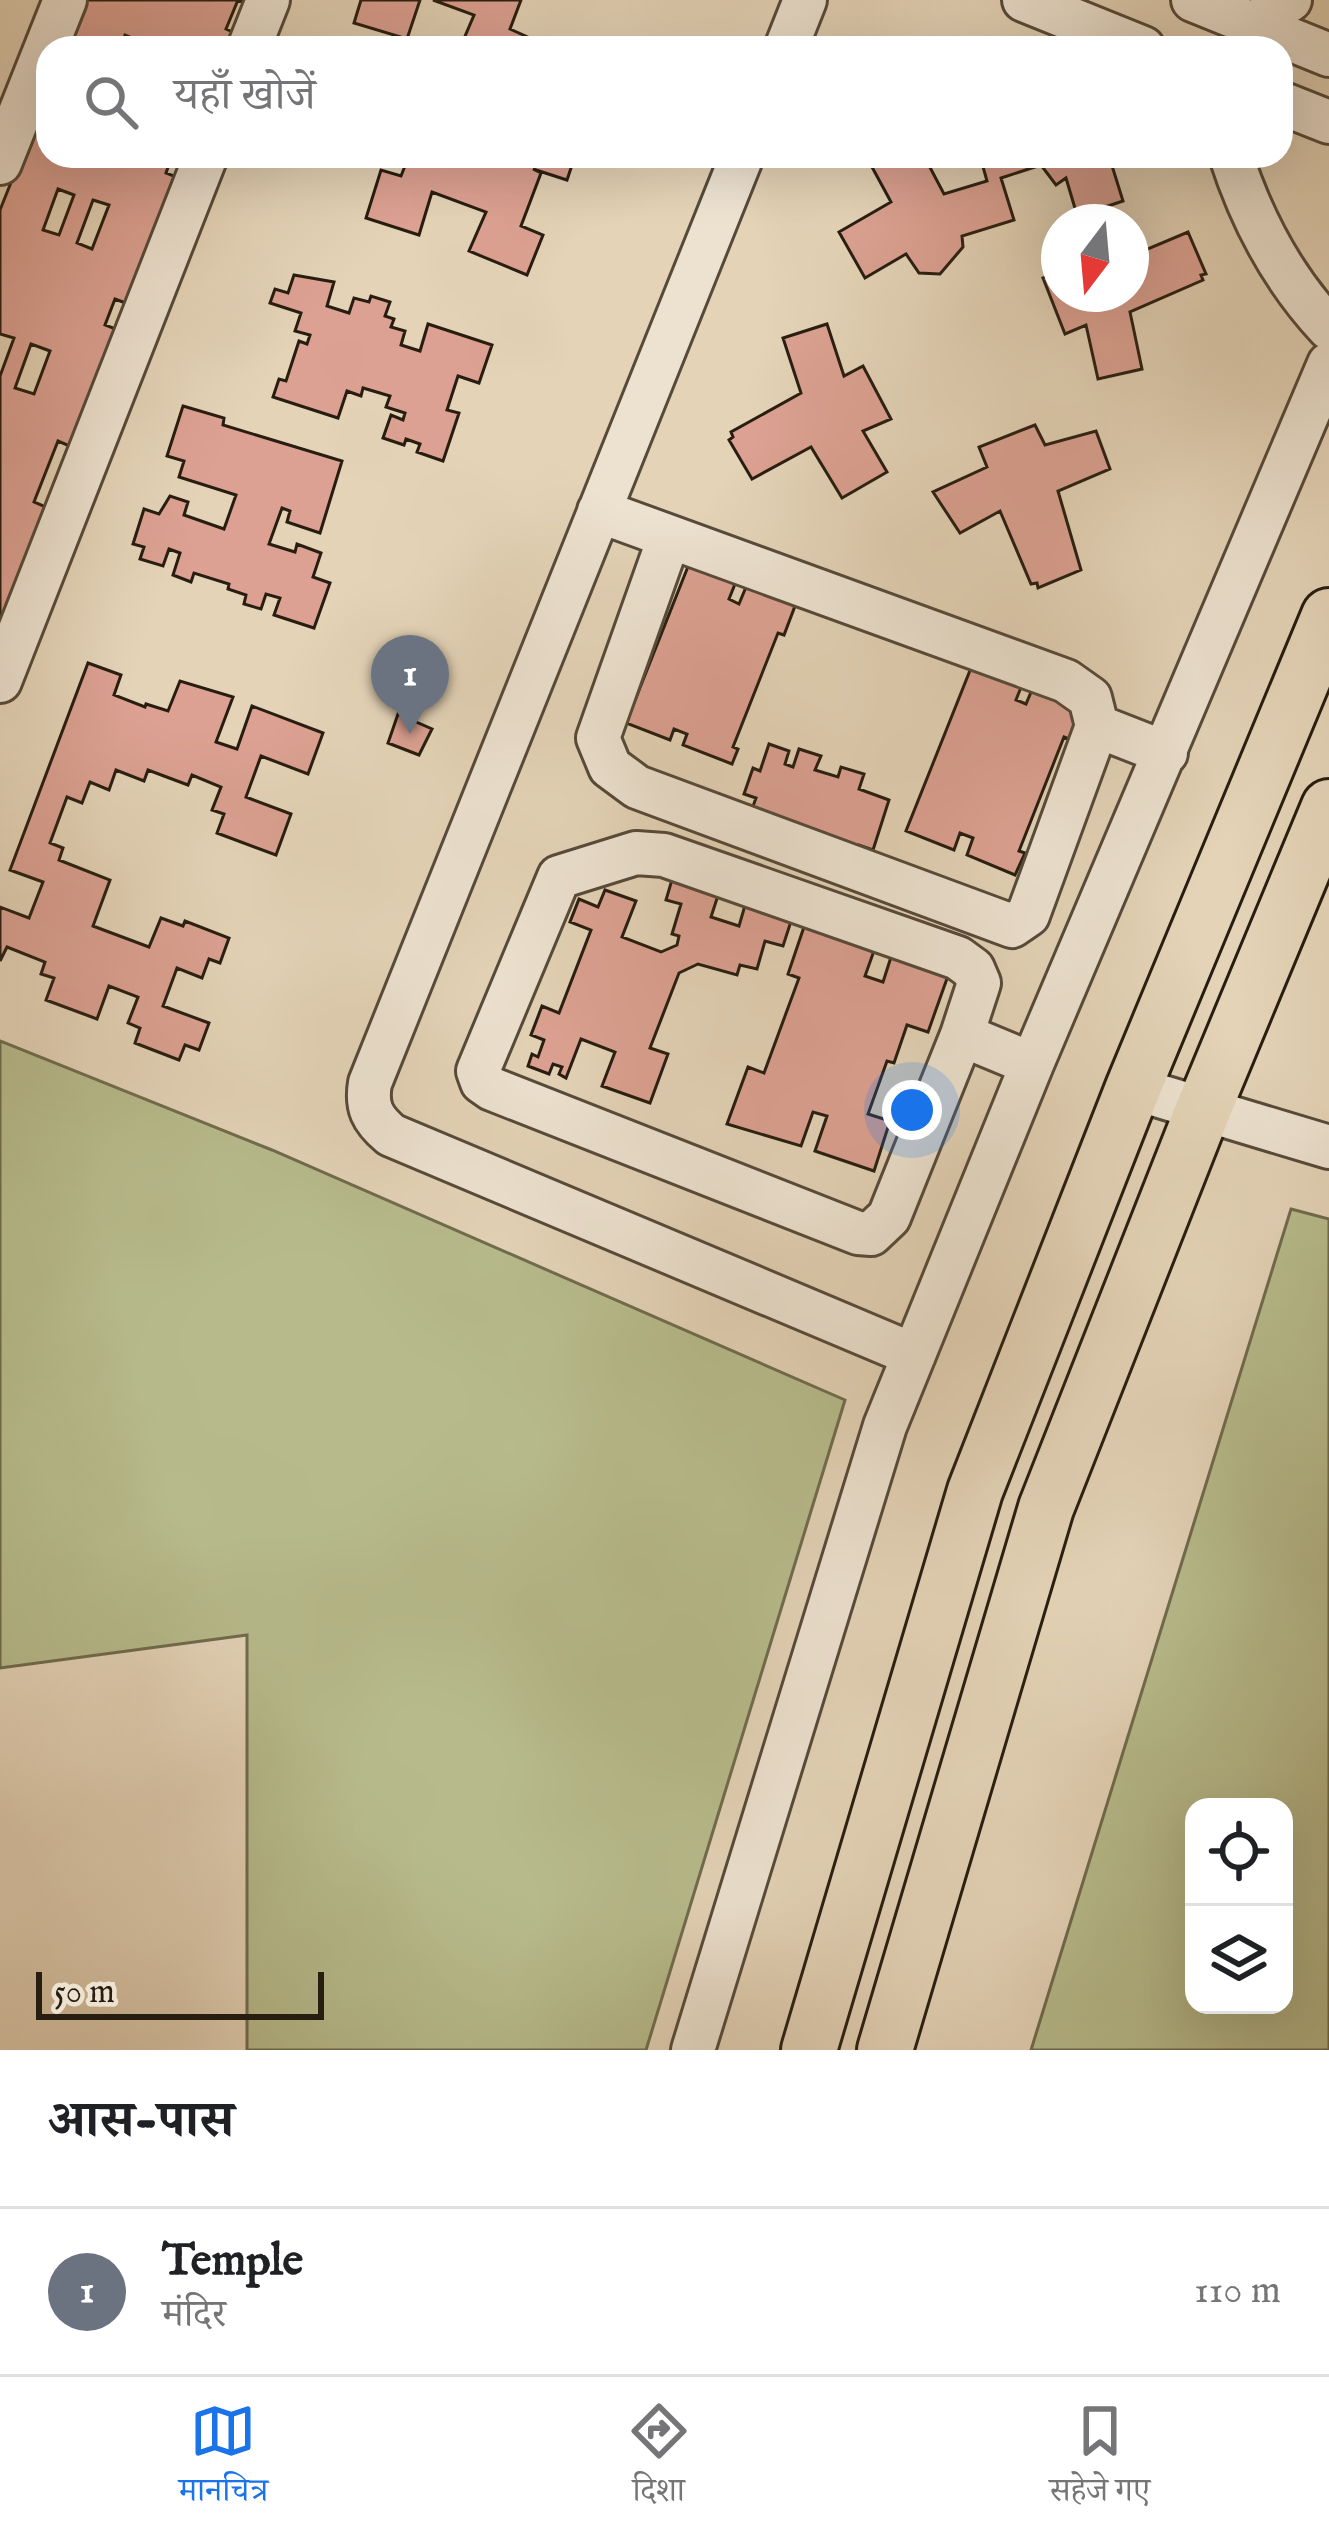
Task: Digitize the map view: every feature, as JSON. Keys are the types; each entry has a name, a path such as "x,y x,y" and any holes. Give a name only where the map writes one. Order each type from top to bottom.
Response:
{"main road":[{"path":"809,2050 975,1491 1133,1088 1329,616"},
{"path":"884,2050 1046,1508 1202,1110 1329,807"}],"street":[{"path":"50,36 64,0"},
{"path":"254,36 268,0"},
{"path":"791,36 805,0"},
{"path":"1024,0 1113,36"},
{"path":"1193,0 1282,36"},
{"path":"1253,24 1290,0"},
{"path":"1293,40 1329,55"},
{"path":"0,163 36,71"},
{"path":"1293,108 1329,122"},
{"path":"0,680 201,168"},
{"path":"737,168 370,1083 367,1102 375,1122 391,1136 914,1355"},
{"path":"1236,168 1267,245 1300,296 1329,328"},
{"path":"693,2050 871,1469 914,1355 1329,364"},
{"path":"599,511 1066,681 1090,698 1097,726 1028,916 1012,926 637,788 610,766 598,738 669,538"},
{"path":"1097,726 1166,753"},
{"path":"636,853 664,855 958,958 973,969 979,983 962,1035 889,1217 871,1234 858,1233 492,1089 478,1071 559,878 636,853"},
{"path":"962,1035 1032,1064"},
{"path":"1133,1088 1329,1147"}],"green space":[{"path":"0,1041 272,1150 845,1400 646,2050 247,2050 247,1635 0,1668"},
{"path":"1291,1209 1329,1219 1329,2050 1031,2050"}],"building":[{"path":"84,0 238,0 226,29 242,36 70,36"},
{"path":"361,0 420,0 408,36 354,23"},
{"path":"433,0 521,0 510,29 525,36 465,36 474,15"},
{"path":"36,120 36,168 168,168 166,173 186,181 136,307 115,299 105,325 126,333 79,450 58,441 34,502 55,511 0,633 0,376 14,338 0,334 0,210","holes":["58,189 74,195 59,235 43,230","93,200 109,205 92,249 77,243","31,344 50,351 34,394 15,388"]},
{"path":"404,168 571,168 567,180 533,169 541,173 521,226 543,235 527,275 469,251 486,212 432,192 419,235 366,218 381,170 401,176"},
{"path":"873,168 930,168 944,194 987,181 983,168 1032,168 1001,178 1014,220 962,236 963,247 940,274 919,273 906,254 865,278 839,232 891,202"},
{"path":"1043,168 1113,168 1123,201 1074,204 1066,178 1056,185"},
{"path":"1188,232 1206,274 1201,275 1203,280 1149,304 1149,248"},
{"path":"294,275 334,282 327,306 349,313 354,298 369,302 371,296 390,302 385,316 394,319 391,327 405,331 401,345 420,351 428,324 492,345 479,383 458,376 447,410 459,413 443,461 417,452 420,444 383,438 391,415 403,420 405,413 386,407 390,396 363,388 361,396 347,391 338,418 273,397 279,379 286,381 299,341 307,344 310,335 295,331 301,313 270,303 275,289 288,293"},
{"path":"1056,312 1130,312 1142,369 1098,379 1086,325 1065,334"},
{"path":"827,324 844,376 863,366 891,419 863,431 887,472 842,498 811,447 752,479 729,440 731,432 801,393 783,338"},
{"path":"183,406 224,418 223,425 342,461 320,533 287,522 290,511 282,508 269,544 295,552 297,544 321,553 313,577 330,583 314,628 274,615 280,598 266,594 261,609 244,604 246,595 228,589 229,584 194,573 191,582 173,575 180,553 169,549 163,566 140,559 144,547 133,544 144,509 159,514 170,496 188,502 184,515 224,529 236,495 179,477 184,461 167,456"},
{"path":"1035,425 1045,445 1096,431 1110,469 1058,491 1081,570 1038,588 1037,583 1031,584 1000,511 960,533 933,492 987,467 979,447"},
{"path":"689,564 741,569 729,599 739,604 751,575 770,595 795,606 784,635 778,633 733,747 738,749 732,764 683,745 687,734 674,729 670,740 626,723"},
{"path":"88,663 121,675 114,695 145,707 168,711 180,681 233,697 216,742 237,749 252,706 323,733 308,774 261,756 246,797 291,814 276,855 217,833 224,814 212,810 221,787 192,775 188,785 148,770 144,781 116,770 109,790 90,782 82,803 67,797 50,843 63,848 59,860 110,880 93,926 149,947 161,918 183,926 185,921 229,938 220,963 209,959 202,978 177,968 163,1006 209,1023 199,1050 185,1045 179,1060 135,1043 140,1028 128,1023 138,997 109,986 97,1019 46,1000 54,978 41,974 45,962 7,947 0,961 0,907 29,918 43,882 10,870"},
{"path":"973,663 1027,672 1016,700 1026,704 1037,678 1083,705 1069,739 1064,737 1019,851 1025,853 1015,875 967,855 973,838 960,833 954,850 906,831"},
{"path":"398,714 432,729 419,755 388,743"},
{"path":"769,744 789,751 785,764 793,767 799,749 821,756 815,770 838,777 841,767 864,774 859,789 889,800 873,850 859,845 857,849 752,809 756,798 744,794 753,768 760,771"},
{"path":"676,866 723,880 711,917 739,926 748,895 795,909 783,946 765,941 757,969 740,965 737,975 698,964 679,973 650,1048 668,1054 650,1103 602,1086 615,1052 581,1039 566,1078 559,1074 562,1067 553,1064 549,1074 528,1066 532,1054 538,1057 544,1040 531,1035 542,1006 559,1013 591,930 570,922 579,899 598,907 605,890 636,901 622,937 661,952 677,945 679,936 672,934 681,904 666,900"},
{"path":"805,924 875,948 865,976 883,982 892,954 949,973 928,1032 907,1025 894,1063 887,1061 868,1114 890,1121 874,1171 815,1151 827,1116 813,1112 801,1146 727,1124 748,1067 764,1073 799,978 788,974"}],"place":[{"name":"Temple","path":"410,734"}]}
